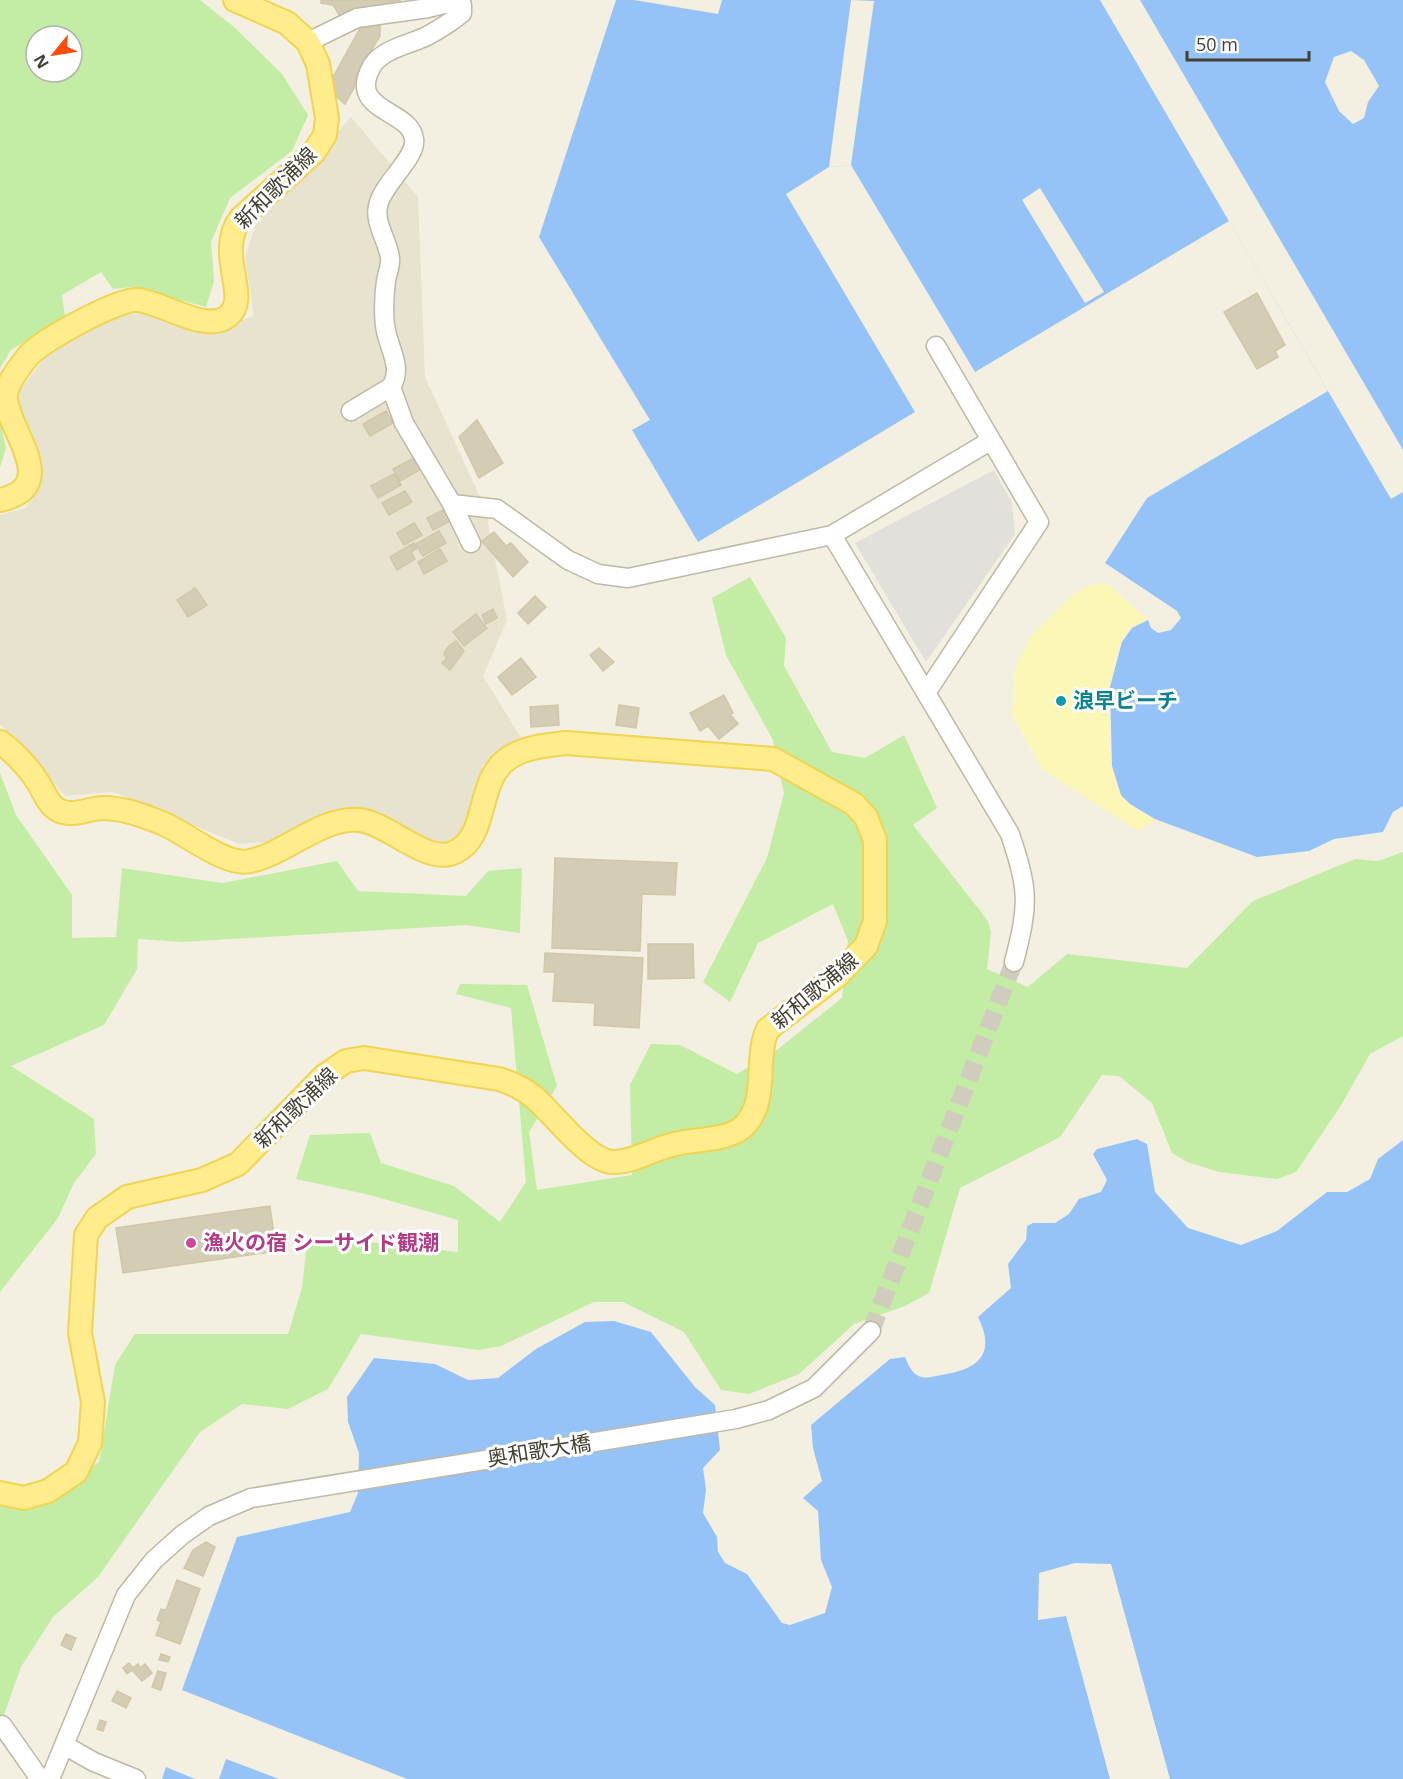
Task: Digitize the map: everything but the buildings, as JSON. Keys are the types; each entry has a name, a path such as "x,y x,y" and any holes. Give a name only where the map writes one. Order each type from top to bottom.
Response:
{"main road":[{"name":"新和歌浦線","path":"0,500 10,498 25,486 29,473 29,456 9,414 5,396 13,378 31,354 100,311 134,300 154,302 198,320 217,322 229,316 238,297 229,250 232,230 241,218 314,152 325,135 327,118 318,64 308,42 287,23 235,0"},
{"name":"新和歌浦線","path":"0,742 36,780 49,803 59,810 74,813 100,808 122,809 165,824 228,858 248,862 334,823 359,820 432,853 446,856 459,851 470,840 477,826 492,773 517,753 533,748 566,743 773,759 855,804 866,817 874,840 875,921 866,946 852,963 768,1029 762,1042 760,1082 752,1114 744,1126 728,1134 673,1144 613,1163 599,1158 586,1149 534,1098 517,1085 499,1079 364,1058 346,1061 324,1077 238,1164 202,1180 127,1197 97,1218 86,1235 80,1333 93,1402 90,1443 76,1472 48,1491 24,1498 0,1493"}],"street":[{"path":"308,42 357,18 428,8 453,2 462,5 462,13 452,21 426,36 386,53 373,64 366,81 369,97 380,108 409,127 415,138 413,149 381,194 377,208 391,261 386,281 386,331 394,354 396,378 391,387 351,411"},
{"path":"926,693 1039,522 936,346"},
{"path":"391,387 404,423 452,504 471,543"},
{"path":"452,504 496,509 568,560 598,574 628,578 832,535 990,441"},
{"path":"832,535 1010,834 1024,876 1026,914 1014,962"},
{"name":"奥和歌大橋","path":"50,1779 126,1595 154,1560 182,1535 209,1516 251,1498 736,1419 769,1410 814,1388 871,1331"},
{"path":"2,1725 40,1779"},
{"path":"64,1745 94,1762 136,1779"}],"shaded area":[{"path":"351,117 418,197 425,377 485,508 507,620 483,676 521,738 483,765 468,823 453,843 424,839 369,813 332,812 268,842 239,844 113,792 65,796 0,724 0,515 26,508 42,462 16,396 50,350 116,314 146,314 204,333 254,316 245,257 256,224"},
{"path":"994,470 1012,503 1015,534 926,662 855,543"}],"green space":[{"path":"0,0 200,0 234,27 282,74 308,115 292,151 230,198 211,242 214,281 206,307 132,287 113,289 101,272 62,295 65,317 11,350 0,368"},
{"path":"0,421 6,448 0,468"},
{"path":"750,577 786,638 784,666 832,752 865,758 904,735 937,808 913,825 988,921 991,932 987,969 1028,987 1067,954 1187,968 1253,901 1355,859 1378,861 1403,852 1403,1036 1370,1054 1340,1107 1296,1172 1277,1179 1219,1172 1187,1162 1172,1153 1152,1103 1119,1076 1102,1075 1060,1137 960,1188 929,1293 905,1306 854,1324 799,1374 749,1394 721,1390 684,1332 623,1302 594,1302 501,1346 478,1350 361,1334 328,1389 288,1409 242,1404 200,1432 98,1577 53,1617 21,1667 0,1726 0,1493 31,1506 99,1462 115,1365 135,1334 288,1334 302,1288 307,1243 332,1238 458,1252 458,1220 370,1195 296,1179 310,1135 370,1133 381,1163 454,1186 500,1222 526,1182 511,1008 456,994 460,984 527,985 557,1086 529,1132 537,1190 632,1175 630,1085 651,1044 680,1045 737,1074 778,1049 842,998 848,941 833,904 758,943 730,1002 703,982 767,858 784,793 773,740 726,655 712,598"},
{"path":"0,773 16,815 72,895 72,938 116,937 122,868 222,883 337,861 358,891 466,896 488,871 522,868 520,933 466,925 183,942 138,939 137,969 104,1025 11,1066 94,1119 96,1154 74,1183 58,1218 0,1292"}],"sand":[{"name":"浪早ビーチ","path":"1108,584 1148,620 1130,629 1120,645 1111,687 1109,712 1112,761 1122,796 1133,807 1155,819 1138,831 1042,769 1012,715 1015,668 1032,635 1072,596 1087,586"}],"water":[{"path":"616,0 1403,0 1403,806 1393,812 1383,832 1334,839 1309,851 1257,857 1155,819 1130,804 1121,795 1112,766 1110,687 1122,642 1132,628 1148,620 1151,628 1158,633 1171,630 1181,618 1177,611 1105,563 1147,498 1328,391 1229,221 975,372 851,165 829,167 786,194 915,412 698,542 632,430 650,420 539,237","holes":["1351,51 1364,60 1379,86 1368,102 1364,118 1353,124 1339,111 1325,82 1334,57"]},
{"path":"1137,1139 1147,1144 1155,1192 1188,1228 1241,1245 1277,1231 1327,1192 1347,1192 1370,1179 1378,1159 1403,1140 1403,1779 407,1779 182,1690 237,1537 350,1512 358,1493 359,1453 348,1422 347,1397 374,1358 435,1364 468,1380 498,1378 536,1349 585,1322 614,1321 651,1332 695,1387 715,1405 720,1450 703,1468 706,1490 703,1513 717,1537 718,1552 725,1563 747,1574 782,1623 790,1625 825,1613 832,1587 821,1560 818,1511 803,1498 822,1481 813,1448 811,1425 890,1359 905,1357 914,1373 923,1377 954,1373 974,1364 984,1351 985,1341 978,1317 1011,1288 1008,1264 1026,1240 1027,1226 1033,1223 1055,1223 1069,1214 1079,1199 1101,1192 1107,1180 1093,1154 1097,1149"},
{"path":"226,1759 279,1779 219,1779"},
{"path":"166,1767 195,1779 162,1779"}],"pier":[{"path":"634,0 722,0 718,14"},
{"path":"851,0 874,1 851,165 829,167"},
{"path":"1100,0 1140,0 1403,450 1403,492 1391,499"},
{"path":"1040,188 1104,292 1085,303 1022,200"},
{"path":"1075,1563 1111,1564 1170,1779 1110,1779 1066,1616 1038,1620 1039,1573"}],"tunnel":[{"path":"871,1331 1014,962"}],"place":[{"name":"浪早ビーチ","path":"1061,701"},
{"name":"漁火の宿 シーサイド観潮","path":"191,1243"}]}
